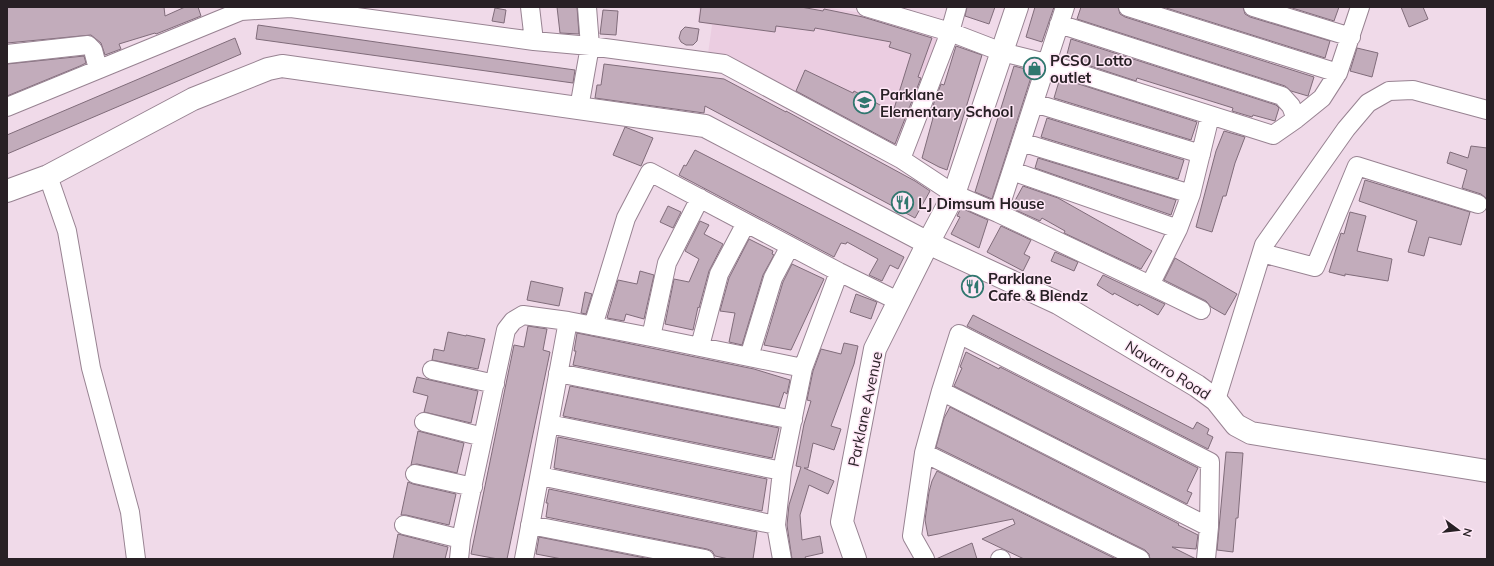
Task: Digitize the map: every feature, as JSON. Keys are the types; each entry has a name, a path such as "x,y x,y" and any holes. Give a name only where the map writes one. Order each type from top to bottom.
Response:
{"street":[{"path":"530,7 534,41"},
{"path":"579,108 590,46 587,7"},
{"path":"866,7 950,32 1002,52 1046,64 1273,135 1322,98 1338,73 1360,7"},
{"path":"901,159 950,32 957,7"},
{"name":"Parklane Avenue","path":"855,559 842,522 876,349 898,301 954,194 1017,7"},
{"path":"1128,7 1338,73"},
{"path":"1253,7 1351,37"},
{"path":"7,107 239,9 291,8 534,41 590,46 724,64 901,159 954,194 1150,284 1201,310"},
{"path":"998,213 1062,15 1282,96 1291,106 1296,119"},
{"path":"7,54 88,45 94,50 98,69"},
{"name":"Navarro Road","path":"7,191 48,176 193,99 275,67 282,66 705,126 928,242 1058,303 1198,386 1216,400 1236,425 1251,433 1487,471"},
{"path":"1216,400 1264,245 1346,129 1368,102 1389,91 1413,90 1487,110"},
{"path":"1034,103 1201,154"},
{"path":"1150,284 1178,229 1191,194 1210,116"},
{"path":"1021,142 1191,194"},
{"path":"1262,253 1315,267 1357,166 1478,204"},
{"path":"1012,171 1178,229"},
{"path":"593,326 626,218 650,172 839,272 898,301"},
{"path":"48,176 67,231 91,368 130,512 136,559"},
{"path":"651,336 668,263 700,198"},
{"path":"700,346 719,274 746,223"},
{"path":"749,357 773,278 790,246"},
{"path":"782,559 776,525 782,472 803,368 839,272"},
{"path":"459,559 461,539 506,330 513,321 524,315 568,321 651,336 803,368"},
{"path":"524,559 568,321"},
{"path":"925,559 912,536 924,453 958,334 1210,462 1209,527 1206,559"},
{"path":"432,370 495,384"},
{"path":"558,373 793,420"},
{"path":"941,391 1209,527"},
{"path":"424,422 483,437"},
{"path":"549,424 782,472"},
{"path":"924,453 1140,559"},
{"path":"415,474 473,487"},
{"path":"540,476 776,525"},
{"path":"404,525 461,539"},
{"path":"530,525 705,559"}],"shaded area":[{"name":"Parklane Elementary School","path":"699,7 823,7 863,13 943,35 899,148 708,54 712,25 698,22"}],"building":[{"path":"7,7 164,7 165,16 185,7 198,7 201,16 156,34 155,33 119,44 121,49 105,55 101,43 91,35 7,43"},
{"path":"557,7 577,7 579,34 560,33"},
{"path":"701,7 801,7 823,11 824,9 863,17 932,38 918,77 921,78 895,144 796,91 805,70 853,93 854,91 893,112 911,54 889,47 891,42 815,28 814,31 776,26 775,32 699,22"},
{"path":"967,7 995,7 989,24 965,16"},
{"path":"1035,7 1054,7 1042,42 1026,37"},
{"path":"1081,7 1118,7 1120,14 1125,17 1314,77 1308,96 1291,91 1285,86 1077,19"},
{"path":"1163,7 1243,7 1245,14 1250,17 1330,41 1325,58"},
{"path":"1289,7 1339,7 1334,21"},
{"path":"1401,7 1423,7 1428,19 1409,27"},
{"path":"495,8 506,10 504,23 492,21"},
{"path":"603,10 618,11 616,35 600,34"},
{"path":"258,25 575,70 573,83 256,39"},
{"path":"685,27 699,29 697,41 693,45 686,45 681,42 679,38 681,31"},
{"path":"235,38 241,54 7,154 7,135"},
{"path":"1071,39 1276,105 1279,108 1275,121 1253,115 1252,117 1232,111 1233,108 1137,78 1136,81 1066,58"},
{"path":"956,46 982,55 947,170 922,158 933,118 929,116 941,84 944,85"},
{"path":"1357,48 1378,53 1372,77 1350,71"},
{"path":"84,56 86,63 7,96 7,64"},
{"path":"604,64 724,79 915,181 930,191 915,218 705,106 704,113 595,98 597,85 601,85"},
{"path":"1014,66 1033,71 992,199 975,192"},
{"path":"1060,78 1197,122 1191,140 1054,98"},
{"path":"1047,118 1184,160 1178,179 1041,137"},
{"path":"625,127 653,138 641,166 613,155"},
{"path":"1224,131 1245,137 1235,163 1226,196 1223,196 1212,232 1196,227 1216,151"},
{"path":"1471,146 1487,148 1487,199 1481,194 1462,188 1467,170 1447,163 1450,152 1468,158"},
{"path":"695,150 904,257 898,269 890,265 882,281 869,275 878,259 847,242 846,244 841,243 834,257 679,175"},
{"path":"1038,158 1176,200 1171,215 1035,168"},
{"path":"1365,180 1470,212 1461,245 1429,237 1424,256 1408,252 1417,221 1359,201"},
{"path":"1023,186 1058,198 1152,251 1141,269 1064,233 1065,231 1042,218 1040,221 1011,208"},
{"path":"668,206 681,212 673,228 660,222"},
{"path":"961,208 988,220 979,248 951,234 960,217 957,216"},
{"path":"1350,212 1366,216 1357,251 1392,259 1388,281 1345,274 1345,276 1329,272 1341,233 1344,234"},
{"path":"700,221 709,225 704,234 723,244 709,271 693,330 665,324 674,279 689,282 699,259 685,251"},
{"path":"1001,226 1031,240 1024,254 1030,257 1023,271 987,252"},
{"path":"749,239 773,251 772,254 774,255 763,275 742,345 729,342 735,313 720,311 729,278"},
{"path":"1055,252 1078,262 1074,271 1051,261"},
{"path":"1175,258 1237,294 1225,315 1211,307 1206,301 1164,280"},
{"path":"792,264 824,279 791,350 764,345 783,282"},
{"path":"640,271 654,275 644,319 626,314 624,321 607,318 618,280 637,284"},
{"path":"1103,275 1165,304 1158,315 1139,304 1138,306 1114,293 1113,295 1097,285"},
{"path":"531,281 563,288 559,306 527,300"},
{"path":"585,292 592,294 586,314 581,313"},
{"path":"856,294 877,302 871,319 850,312"},
{"path":"973,315 1193,429 1197,422 1209,429 1207,434 1213,437 1208,449 967,326"},
{"path":"528,326 547,329 543,350 550,352 507,559 498,559 471,554 514,345 524,347"},
{"path":"448,332 485,339 478,369 432,360 434,349 444,351"},
{"path":"577,333 754,369 790,380 787,394 784,392 779,407 573,365 576,351 574,351"},
{"path":"844,343 858,346 854,364 831,426 841,429 834,450 813,443 808,468 804,468 834,481 828,494 809,485 800,515 802,540 820,536 823,553 805,557 806,559 792,559 787,525 789,505 801,467 796,466 804,424 811,401 807,400 813,371 821,349 841,354"},
{"path":"966,352 999,369 1000,367 1198,468 1187,491 1192,493 1187,504 954,386 962,368 960,367"},
{"path":"417,377 478,391 471,423 424,412 428,396 413,392"},
{"path":"570,386 779,428 772,458 563,416"},
{"path":"950,407 1198,535 1196,549 1172,547 1196,559 1150,559 1149,554 1145,550 936,447 944,418"},
{"path":"418,431 464,443 457,473 417,464 411,465"},
{"path":"558,437 767,479 762,511 554,468"},
{"path":"1226,452 1243,453 1238,518 1236,518 1233,552 1217,550"},
{"path":"937,471 1116,559 1024,559 982,539 1015,524 1013,519 928,536 925,520 929,492"},
{"path":"408,482 456,494 449,525 401,515"},
{"path":"549,489 757,532 753,559 729,559 715,556 712,551 707,549 546,517 548,503 546,503"},
{"path":"398,534 448,547 445,559 393,559"},
{"path":"539,537 650,559 562,559 536,554"},
{"path":"972,543 977,559 936,559"}],"place":[{"name":"PCSO Lotto outlet","path":"1035,69"},
{"name":"Parklane Elementary School","path":"865,103"},
{"name":"LJ Dimsum House","path":"903,203"},
{"name":"Parklane Cafe & Blendz","path":"973,287"}]}
